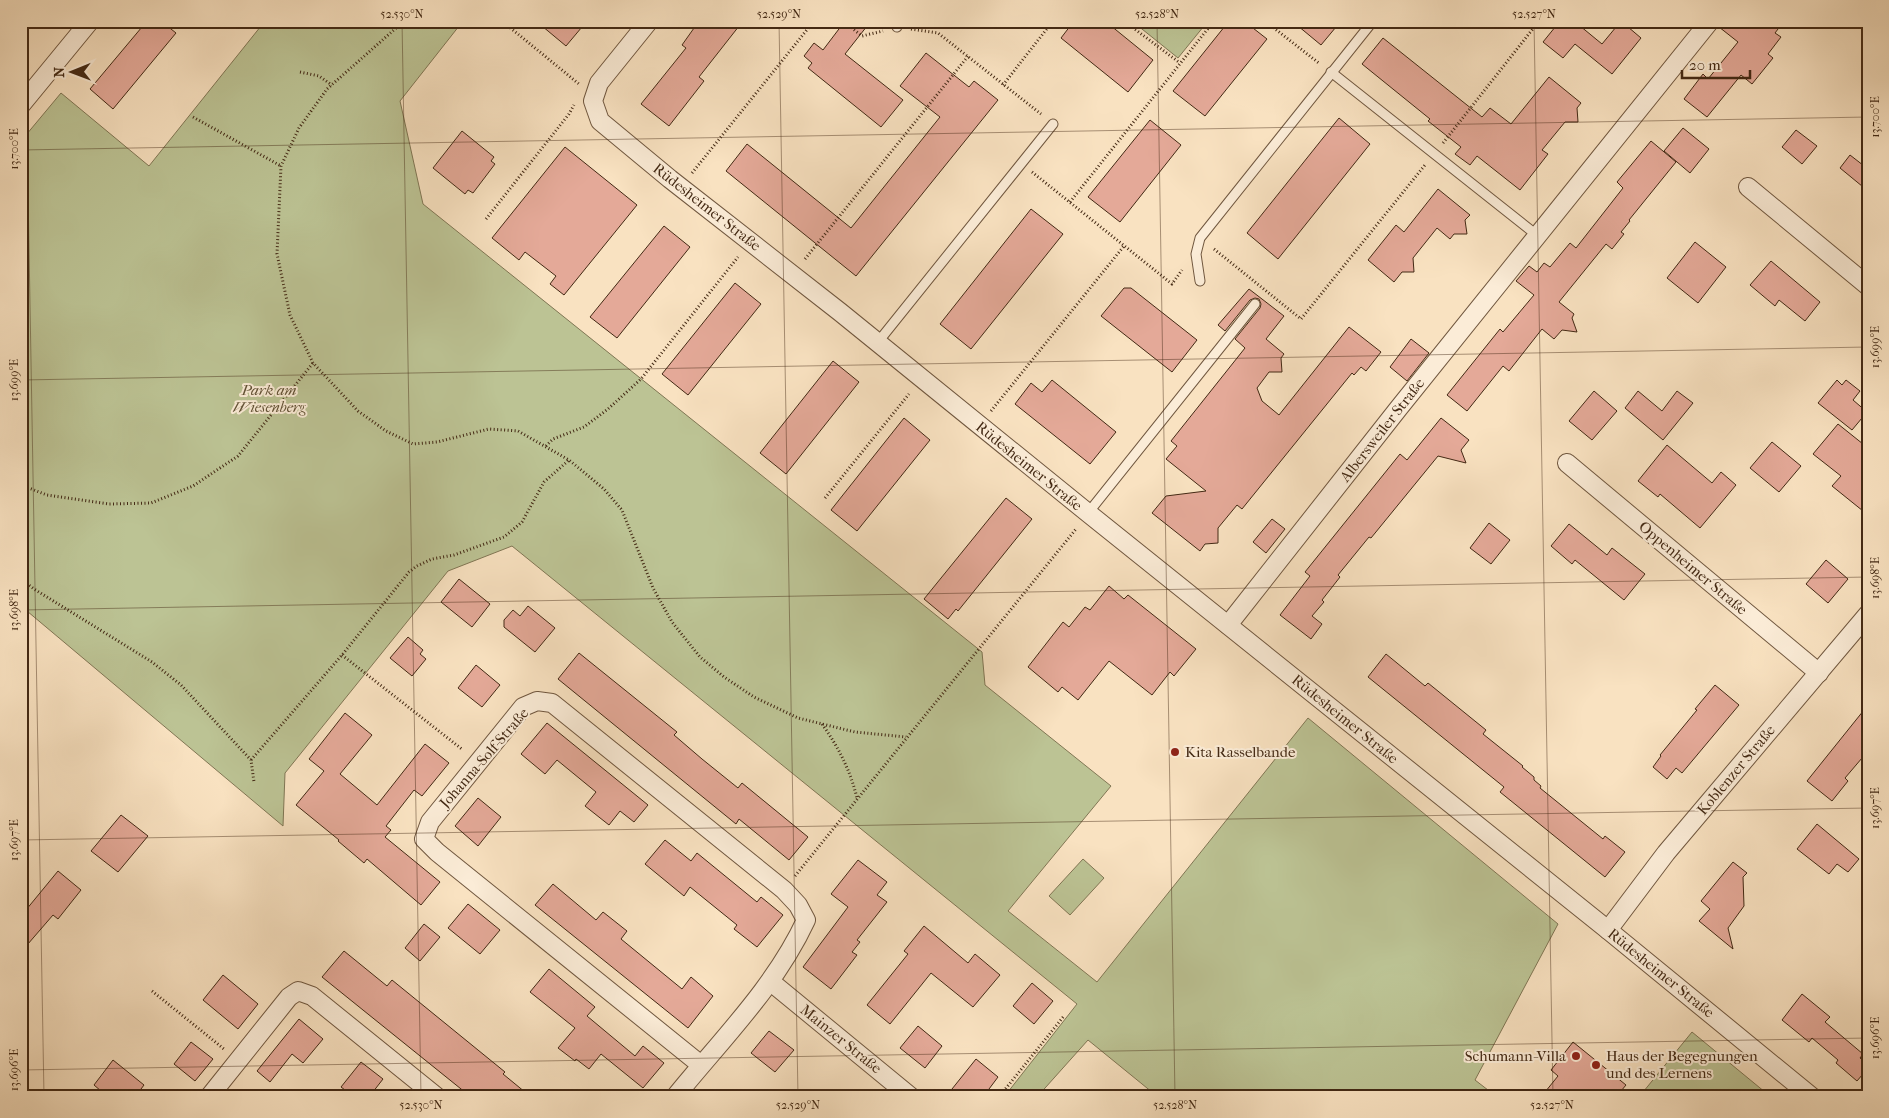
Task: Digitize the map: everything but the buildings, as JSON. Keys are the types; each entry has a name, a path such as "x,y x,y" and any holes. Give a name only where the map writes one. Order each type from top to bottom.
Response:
{"street":[{"path":"21,105 90,21"},
{"path":"584,96 599,83 649,21"},
{"name":"Albersweiler Straße","path":"1228,625 1398,409 1710,21"},
{"name":"Rüdesheimer Straße","path":"584,96 600,122 878,342 1608,930 1812,1097"},
{"path":"1748,188 1868,286"},
{"name":"Oppenheimer Straße","path":"1567,463 1819,673"},
{"name":"Koblenzer Straße","path":"1608,930 1666,853 1868,614"},
{"name":"Johanna-Solf-Straße","path":"675,1097 771,982 795,945 806,920 798,905 784,890 552,703 537,700 524,708 430,822 424,839 701,1065"},
{"name":"Mainzer Straße","path":"771,982 911,1097"},
{"path":"209,1097 289,997 298,991 312,996 437,1097"}],"lane":[{"path":"1200,281 1196,254 1200,238 1372,21"},
{"path":"1331,72 1538,236"},
{"path":"878,342 1053,124"},
{"path":"1088,513 1255,304"}],"path":[{"path":"404,21 332,85 299,128 280,166 277,254 290,315 313,364 358,410 386,431 413,444 437,442 489,429 518,430 546,446 568,460 604,489 622,510 653,588 672,622 700,656 724,677 754,697 798,718 855,732 906,737"},
{"path":"486,219 584,96 580,85 502,21"},
{"path":"681,187 814,21"},
{"path":"842,21 862,36 897,24 938,32 1053,124"},
{"path":"1003,85 1053,21"},
{"path":"1124,21 1180,63"},
{"path":"1070,202 1214,21"},
{"path":"1265,21 1331,72"},
{"path":"1200,238 1301,319 1539,21"},
{"path":"793,275 968,56"},
{"path":"300,72 319,76 332,85"},
{"path":"193,117 280,166"},
{"path":"1022,163 1172,284 1196,254"},
{"path":"980,426 1124,246"},
{"path":"546,446 553,439 584,427 642,379 738,257"},
{"path":"21,485 48,495 110,504 151,502 192,486 238,456 313,364"},
{"path":"825,498 909,394"},
{"path":"250,760 342,655 409,572 417,566 432,560 454,555 504,537 522,522 544,482 568,460"},
{"path":"784,890 1088,513"},
{"path":"21,578 34,589 152,662 181,685 250,760 254,782"},
{"path":"342,655 479,763"},
{"path":"821,724 836,744 845,761 857,798"},
{"path":"152,991 238,1061"},
{"path":"999,1097 1064,1016"}],"green space":[{"name":"Park am Wiesenberg","path":"265,21 463,21 400,101 423,204 982,652 985,685 1111,786 1008,911 1097,982 1308,718 1558,924 1475,1080 1497,1097 1158,1097 1088,1040 1037,1097 1004,1097 1077,1004 512,546 448,571 285,773 283,826 21,606 21,141 61,93 149,166"},
{"path":"1132,21 1208,21 1178,58"},
{"path":"1083,859 1104,878 1070,915 1049,896"},
{"path":"1692,1032 1771,1097 1639,1097"}],"place":[{"name":"Kita Rasselbande","path":"1175,752"},
{"name":"Schumann-Villa","path":"1576,1056"},
{"name":"Haus der Begegnungen und des Lernens","path":"1596,1065"}]}
